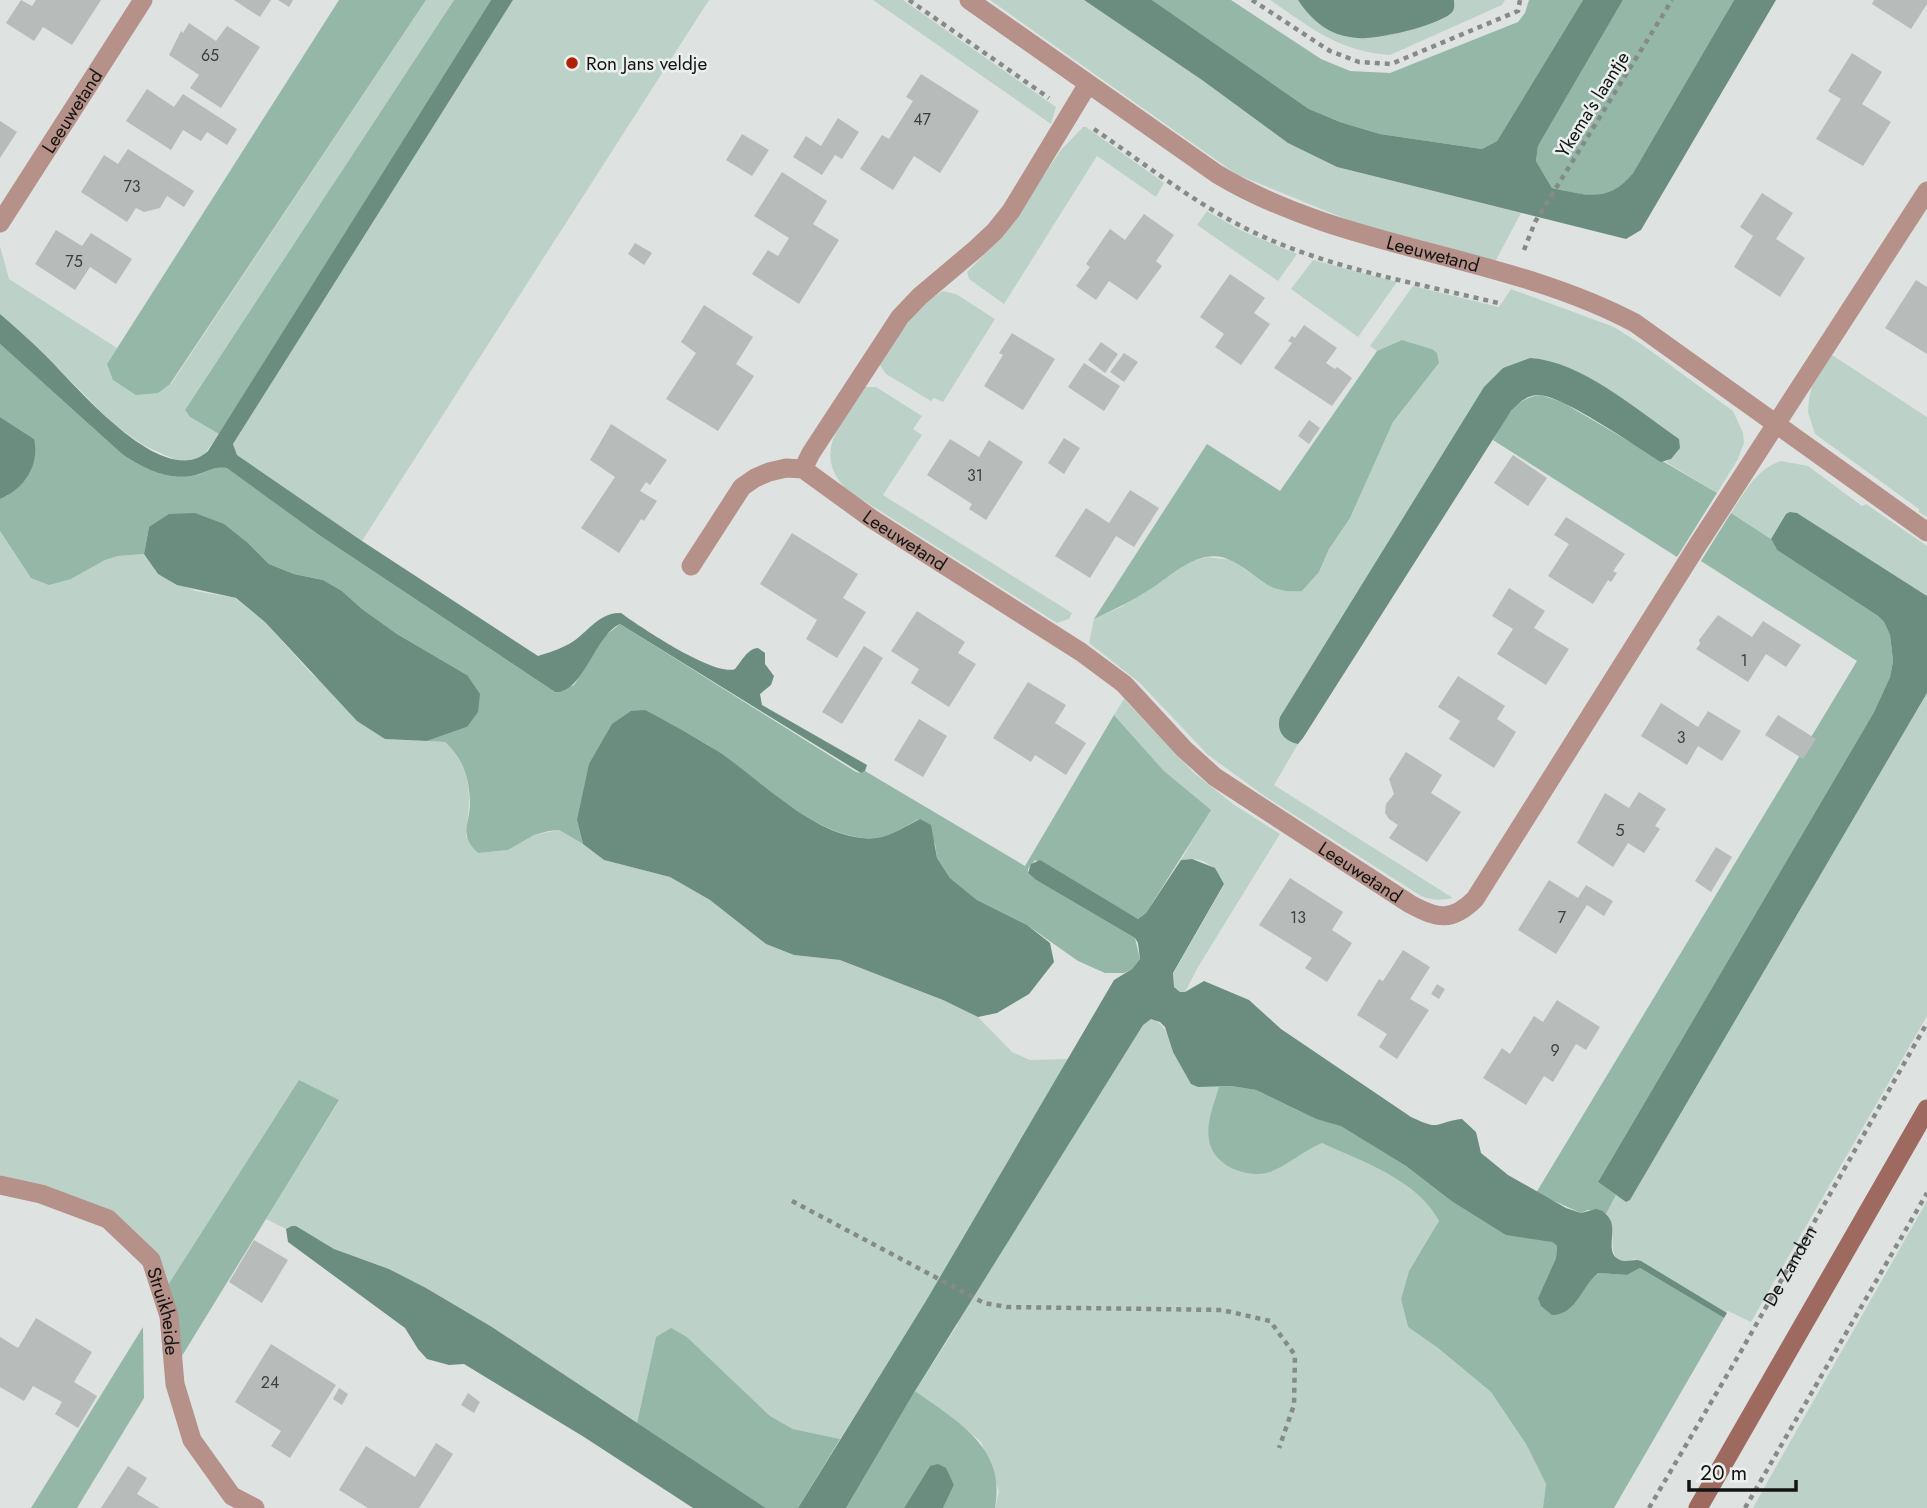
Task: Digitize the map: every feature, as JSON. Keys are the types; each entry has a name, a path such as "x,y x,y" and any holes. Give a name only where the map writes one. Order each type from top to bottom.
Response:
{"main road":[{"path":"1698,1508 1927,1109"}],"street":[{"name":"Leeuwetand","path":"0,223 143,0"},
{"name":"Leeuwetand","path":"969,0 1217,174 1247,192 1316,220 1514,274 1610,310 1669,346 1774,425 1927,532"},
{"path":"691,566 743,487 769,472 786,468 803,469 900,317 920,296 995,231 1011,211 1088,84"},
{"name":"Leeuwetand","path":"803,469 872,519 1081,652 1124,684 1184,749 1215,777 1410,904 1428,914 1443,917 1455,915 1475,899 1774,425 1927,191"},
{"name":"Struikheide","path":"0,1185 41,1194 108,1219 151,1260 169,1316 175,1384 192,1440 232,1496 256,1508"}],"path":[{"path":"1252,0 1330,51 1359,62 1391,64 1518,11 1520,0"},
{"name":"Ykema's laantje","path":"1535,222 1672,0"},
{"name":"De Zanden","path":"1649,1508 1927,1023"},
{"path":"1745,1508 1927,1193"},
{"path":"792,1201 984,1303 1007,1307 1222,1310 1270,1321 1295,1356 1294,1405 1279,1448"}],"shaded area":[{"path":"339,0 426,0 170,384 158,393 136,395 113,380 107,364"},
{"path":"426,0 454,0 185,410 190,417 219,434 203,456 187,462 178,461 145,446 113,424 0,314 0,246 9,279 117,348 107,364 171,384"},
{"path":"454,0 491,0 219,434 190,417 185,410"},
{"path":"491,0 513,0 233,444 237,455 362,541 538,656 569,644 599,620 613,613 621,613 644,629 711,666 735,669 748,653 758,648 765,653 765,664 774,676 771,685 760,694 762,705 867,765 861,773 620,624 603,640 573,684 565,690 555,692 319,535 227,468 176,477 147,469 122,454 0,344 0,314 39,349 97,409 144,446 168,458 189,460 208,451"},
{"path":"513,0 709,0 362,541 237,455 233,444"},
{"path":"873,0 903,0 1056,107 1051,124"},
{"path":"990,0 1084,0 1289,143 1337,167 1521,213 1495,262 1390,237 1236,174"},
{"path":"1084,0 1152,0 1309,109 1340,122 1380,134 1482,149 1497,141 1583,0 1623,0 1538,146 1536,161 1552,188 1596,195 1615,189 1633,173 1734,0 1776,0 1641,230 1626,239 1337,167 1288,143 1202,80"},
{"path":"1152,0 1231,0 1321,59 1350,71 1390,73 1518,22 1525,13 1529,0 1583,0 1497,141 1482,149 1380,134 1309,109"},
{"path":"1270,0 1298,0 1365,38 1393,34 1441,20 1454,6 1454,0 1505,0 1502,5 1390,55 1371,53 1340,43 1312,29"},
{"path":"1298,0 1454,0 1454,5 1453,11 1438,21 1386,36 1361,38 1337,34 1324,27 1312,18"},
{"path":"1623,0 1734,0 1633,173 1624,183 1606,194 1596,195 1552,188 1536,161 1538,146"},
{"path":"1083,127 1164,183 1156,197 1097,156 1004,304 969,279 967,272 1003,236 1061,150"},
{"path":"1207,211 1240,230 1297,254 1278,281 1197,225"},
{"path":"1313,260 1397,282 1358,337 1291,289"},
{"path":"1413,286 1499,307 1511,289 1614,327 1733,411 1743,433 1744,443 1738,459 1717,493 1666,462 1671,459 1530,358 1293,743 1298,744 1274,785 1453,898 1441,900 1421,896 1266,797 1208,755 1140,683 1089,643 1094,619 1121,607 1188,562 1207,557 1232,560 1264,583 1302,591 1319,572 1329,549 1350,518 1393,422 1439,363 1432,349 1402,340 1377,351 1370,346"},
{"path":"943,291 956,294 995,319 943,402 934,398 931,401 886,374 880,365 899,334 916,314"},
{"path":"1402,340 1432,349 1437,353 1439,363 1393,422 1350,518 1329,549 1319,572 1302,591 1272,587 1234,562 1211,556 1190,562 1138,597 1094,619 1207,444 1280,491 1377,351"},
{"path":"0,344 122,454 147,469 176,477 227,467 319,535 555,692 574,685 605,636 620,624 856,772 865,771 1025,866 1114,715 1164,771 1211,810 1146,913 1138,919 1035,860 1028,869 1028,873 1036,880 1135,938 1140,959 1132,969 1124,973 1105,973 1078,961 1027,925 977,900 950,878 937,858 935,844 919,819 892,833 875,838 855,837 834,830 813,821 715,750 669,723 577,820 583,844 559,830 534,835 508,850 478,853 468,840 466,829 470,802 464,769 445,742 427,741 467,727 467,675 397,634 342,591 323,580 294,574 269,564 249,544 149,527 144,554 105,560 71,579 49,585 31,578 0,531 0,499 8,495 34,439 0,417"},
{"path":"1832,355 1927,417 1927,517 1815,434 1808,412 1809,399 1812,386"},
{"path":"1530,358 1569,368 1608,389 1679,439 1680,448 1671,459 1661,462 1565,404 1539,395 1523,400 1511,411 1303,738 1298,744 1289,740 1280,731 1280,717 1484,387 1503,368"},
{"path":"865,387 876,387 922,416 913,429 922,435 883,495 1072,613 1069,619 1057,623 847,490 836,476 831,463 831,450 840,425"},
{"path":"1541,395 1562,402 1717,493 1677,557 1493,440 1512,410 1524,400"},
{"path":"0,417 34,439 35,458 23,482 9,495 0,499"},
{"path":"1781,461 1808,466 1862,506 1866,504 1927,546 1927,596 1797,513 1786,514 1771,539 1731,513 1758,475"},
{"path":"195,513 224,524 269,564 294,574 323,580 342,591 397,634 467,675 480,694 478,712 467,727 427,741 385,739 357,721 265,622 236,598 177,585 158,574 144,554 149,527 169,514"},
{"path":"1731,513 1771,539 1777,550 1884,622 1890,635 1893,661 1890,677 1874,712 1598,1182 1616,1195 1606,1214 1603,1211 1588,1210 1581,1213 1536,1193 1857,661 1701,561"},
{"path":"1797,513 1927,596 1927,693 1630,1200 1626,1202 1598,1182 1874,712 1890,677 1893,661 1890,635 1884,622 1777,550 1771,539 1786,514"},
{"path":"0,531 31,578 71,579 105,560 144,554 158,574 196,591 235,598 265,622 309,671 385,739 445,742 455,753 466,774 469,809 466,836 478,853 508,850 534,835 559,830 604,860 670,877 710,900 766,944 794,955 840,960 943,1000 978,1017 1012,1052 1030,1060 1067,1059 1151,1018 1164,1028 1173,1052 1231,1086 1450,1200 1409,1271 1401,1299 1408,1327 1491,1392 1526,1444 1546,1484 1543,1508 995,1508 999,1491 981,1442 915,1391 958,1324 927,1301 840,1439 793,1429 770,1416 687,1337 656,1337 637,1423 492,1327 426,1288 389,1269 334,1249 296,1226 286,1229 266,1219 339,1101 163,1293 114,1223 10,1182 0,1175"},
{"path":"1927,693 1927,1016 1751,1322 1725,1312 1635,1259 1619,1260 1613,1251 1612,1225 1606,1214 1616,1195 1625,1201 1630,1200"},
{"path":"1124,699 1193,772 1233,804 1280,834 1185,992 1174,987 1173,974 1224,885 1212,867 1202,861 1181,860 1210,810 1164,771 1114,715"},
{"path":"645,710 719,752 793,808 834,831 855,837 876,838 893,833 920,819 931,825 937,858 950,878 977,900 1027,925 1050,943 1054,962 1029,994 997,1013 978,1017 943,1000 840,960 794,955 766,944 710,900 670,877 604,860 583,844 577,820 589,764 612,724 631,711"},
{"path":"1192,859 1215,868 1224,884 1173,973 1174,987 1185,992 1204,981 1249,1000 1281,1029 1421,1122 1438,1125 1462,1119 1476,1132 1481,1153 1508,1175 1566,1208 1581,1213 1596,1209 1603,1211 1611,1222 1612,1249 1618,1259 1641,1261 1727,1313 1724,1318 1640,1268 1627,1275 1598,1273 1573,1305 1560,1314 1552,1315 1541,1306 1538,1298 1556,1258 1557,1246 1552,1242 1506,1235 1450,1200 1406,1166 1341,1126 1316,1119 1256,1090 1231,1086 1198,1087 1191,1084 1173,1052 1165,1027 1151,1019 1143,1025 915,1391 846,1508 798,1508 926,1301 1114,980 1132,969 1140,959 1135,938 1036,880 1028,873 1031,864 1040,860 1138,919 1146,913 1181,860"},
{"path":"299,1080 339,1100 177,1364 163,1293"},
{"path":"1219,1087 1256,1090 1316,1119 1341,1125 1406,1166 1450,1200 1552,1242 1557,1246 1556,1258 1538,1298 1598,1273 1627,1275 1640,1268 1724,1318 1614,1508 1543,1508 1546,1484 1526,1444 1491,1392 1408,1327 1401,1299 1409,1271 1439,1221 1430,1207 1404,1183 1322,1143 1270,1172 1251,1174 1232,1168 1217,1157 1209,1140 1211,1113"},
{"path":"1927,1201 1927,1508 1753,1508 1769,1479"},
{"path":"292,1226 334,1249 389,1269 492,1327 766,1508 693,1508 464,1364 449,1365 427,1359 405,1328 288,1242 286,1229"},
{"path":"143,1327 144,1398 77,1508 31,1508"},
{"path":"671,1328 687,1337 770,1416 793,1429 840,1439 798,1508 766,1508 637,1423 656,1337"},
{"path":"915,1391 962,1425 986,1453 997,1487 995,1508 943,1508 954,1485 930,1466 904,1508 846,1508"},
{"path":"938,1464 946,1468 954,1485 943,1508 904,1508 930,1466"}],"building":[{"path":"21,0 32,6 36,0 101,0 72,45 43,27 34,41 6,23"},
{"path":"234,0 271,0 260,17"},
{"path":"278,0 293,0 289,7"},
{"path":"1874,0 1927,0 1927,4 1911,29 1872,4"},
{"path":"189,23 216,41 227,26 260,47 221,108 190,88 199,75 169,55 181,31 183,33"},
{"path":"1852,53 1882,72 1862,104 1891,122 1863,166 1816,139 1841,99 1828,91"},
{"path":"921,74 979,111 940,173 914,156 893,190 860,169 882,135 889,139 913,101 906,97"},
{"path":"147,89 174,107 183,94 237,129 227,145 207,132 201,141 183,130 171,150 126,121"},
{"path":"838,118 859,132 842,159 835,155 822,175 793,157 806,136 821,146"},
{"path":"0,121 17,132 0,158"},
{"path":"742,134 769,150 752,176 726,160"},
{"path":"128,149 194,191 184,207 167,196 160,208 144,212 136,208 127,222 81,192 104,155 118,164"},
{"path":"782,172 827,201 813,224 839,240 799,304 752,274 768,250 778,256 789,238 754,216"},
{"path":"1762,193 1793,213 1776,239 1805,258 1780,297 1734,267 1753,236 1740,227"},
{"path":"1144,214 1174,235 1156,261 1162,266 1137,300 1109,281 1096,300 1076,286 1090,267 1086,264 1110,229 1125,240"},
{"path":"56,230 82,246 91,233 132,259 116,284 90,267 75,290 35,264"},
{"path":"635,243 652,253 644,265 628,254"},
{"path":"1230,274 1265,298 1254,313 1270,324 1241,365 1215,347 1224,334 1200,317"},
{"path":"1916,280 1927,287 1927,354 1885,328"},
{"path":"704,305 753,337 736,364 754,376 718,431 666,399 696,353 681,342"},
{"path":"1304,325 1337,348 1326,363 1352,378 1332,406 1274,368 1292,343 1288,341 1292,336 1295,338"},
{"path":"1012,333 1055,359 1023,410 984,386 1003,355 999,353"},
{"path":"1101,342 1118,354 1105,373 1088,360"},
{"path":"1124,353 1138,362 1124,382 1110,372"},
{"path":"1084,363 1120,386 1104,411 1068,387"},
{"path":"1309,420 1320,428 1309,444 1298,436"},
{"path":"611,424 667,460 650,485 646,482 640,491 657,501 644,521 641,519 619,553 581,528 615,477 590,460"},
{"path":"1064,438 1080,448 1064,474 1048,463"},
{"path":"950,439 979,457 989,440 1023,462 986,520 969,509 972,504 927,475"},
{"path":"1513,455 1547,478 1528,506 1494,483"},
{"path":"1130,490 1159,508 1134,547 1116,536 1090,578 1055,556 1086,508 1109,523"},
{"path":"1566,517 1625,554 1613,571 1617,573 1611,582 1608,580 1593,604 1548,576 1569,544 1554,535"},
{"path":"792,533 858,574 843,598 866,612 837,658 806,639 817,620 760,584"},
{"path":"1509,588 1545,611 1534,628 1569,649 1546,685 1497,654 1513,629 1492,616"},
{"path":"917,611 965,642 958,653 976,664 949,707 911,683 919,669 891,651"},
{"path":"1718,615 1752,637 1763,621 1801,645 1786,667 1766,654 1748,682 1696,649 1700,644 1699,640"},
{"path":"864,646 883,658 842,724 822,712"},
{"path":"1458,676 1505,706 1497,719 1516,732 1494,768 1449,739 1460,721 1438,707"},
{"path":"1028,682 1066,705 1055,723 1086,743 1066,775 1035,755 1031,762 993,738"},
{"path":"1661,703 1698,727 1708,711 1741,731 1722,761 1698,746 1687,765 1641,736"},
{"path":"1778,715 1816,739 1803,759 1765,735"},
{"path":"919,719 947,736 923,777 894,760"},
{"path":"1406,752 1442,775 1431,793 1461,812 1427,862 1389,838 1398,825 1385,813 1386,804 1394,794 1389,779"},
{"path":"1639,792 1666,809 1655,826 1660,829 1644,853 1628,843 1613,867 1577,843 1605,793 1629,808"},
{"path":"1716,847 1732,857 1711,892 1695,881"},
{"path":"1290,878 1343,912 1332,930 1352,943 1327,982 1305,968 1312,958 1259,925"},
{"path":"1549,880 1578,898 1586,885 1613,901 1604,916 1587,905 1556,954 1518,930"},
{"path":"1403,950 1430,967 1410,999 1429,1010 1397,1059 1379,1047 1387,1034 1357,1015 1379,979 1383,981"},
{"path":"1437,984 1445,989 1439,999 1431,994"},
{"path":"1557,1000 1600,1027 1586,1050 1576,1044 1553,1082 1544,1076 1526,1105 1483,1078 1502,1048 1510,1054 1534,1016 1543,1022"},
{"path":"254,1240 288,1260 262,1303 229,1282"},
{"path":"36,1318 92,1352 74,1382 97,1396 78,1428 55,1414 62,1402 33,1386 24,1401 0,1387 0,1337 18,1348"},
{"path":"271,1344 336,1385 290,1458 271,1446 281,1431 235,1402"},
{"path":"339,1388 348,1394 342,1405 333,1399"},
{"path":"468,1393 480,1402 474,1413 461,1405"},
{"path":"436,1443 453,1454 419,1508 368,1508 339,1490 366,1446 415,1477"},
{"path":"128,1466 147,1478 137,1494 160,1508 101,1508"}],"place":[{"name":"Ron Jans veldje","path":"572,63"}]}
